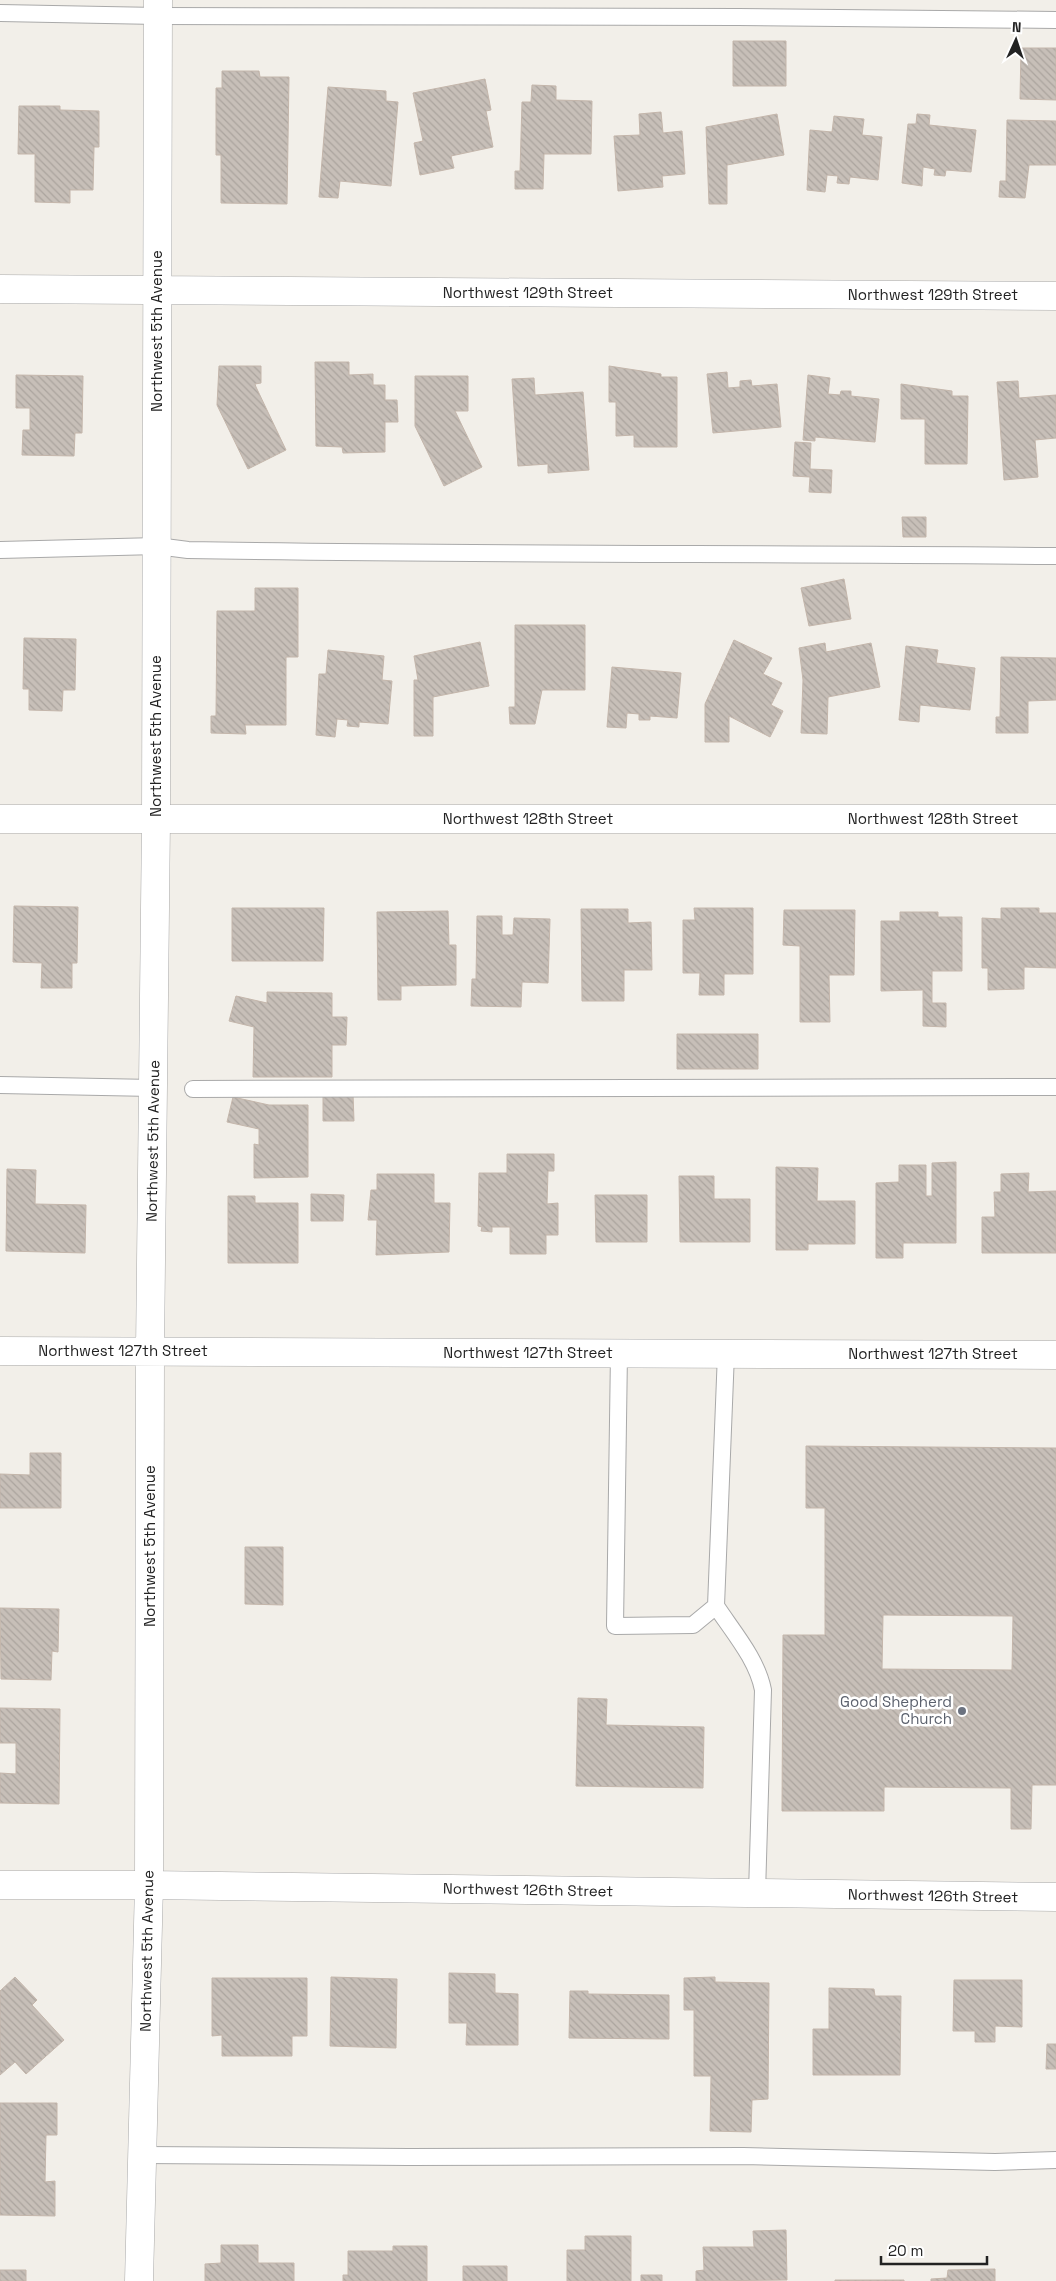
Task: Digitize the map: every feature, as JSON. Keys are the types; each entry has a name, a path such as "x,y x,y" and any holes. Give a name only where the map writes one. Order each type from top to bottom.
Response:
{"street":[{"name":"Northwest 5th Avenue","path":"139,2281 149,1885 150,1351 156,820 158,8"},
{"name":"Northwest 129th Street","path":"0,289 1056,296"},
{"name":"Northwest 128th Street","path":"0,819 1056,819"},
{"name":"Northwest 127th Street","path":"0,1351 1056,1355"},
{"name":"Northwest 126th Street","path":"0,1885 149,1885 1056,1897"}],"lane":[{"path":"0,13 158,8 1056,20"},
{"path":"0,550 157,546 188,550 498,555 746,553 1056,556"},
{"path":"0,1085 153,1088"},
{"path":"193,1089 1056,1087"},
{"path":"619,1353 614,1626 693,1625 716,1606"},
{"path":"726,1354 716,1606 752,1660 760,1675 763,1690 757,1893"},
{"path":"142,2155 408,2158 743,2156 995,2162 1056,2160"}],"building":[{"path":"733,41 786,41 786,86 733,86"},
{"path":"1021,48 1056,48 1056,100 1020,99"},
{"path":"222,71 259,71 260,77 289,77 287,204 221,203 221,155 216,155 216,88 222,88"},
{"path":"485,79 491,110 486,111 493,147 451,156 454,168 420,175 414,143 423,141 413,93"},
{"path":"532,85 556,86 556,100 592,101 591,154 544,154 543,189 515,189 515,171 520,171 522,102 531,102"},
{"path":"328,87 386,91 386,101 398,102 391,186 340,181 338,198 319,197"},
{"path":"19,106 60,106 60,110 99,111 99,147 94,147 93,190 70,190 70,203 35,202 35,154 18,154"},
{"path":"661,112 663,133 682,131 685,174 662,176 663,187 618,191 614,136 640,135 639,114"},
{"path":"777,114 784,155 727,165 727,204 709,204 706,127"},
{"path":"917,114 930,115 929,125 976,130 971,172 946,170 945,176 934,175 935,169 923,167 922,186 902,183 908,124 916,124"},
{"path":"834,116 864,119 862,135 882,137 878,180 850,177 849,184 837,183 838,176 827,175 825,192 807,190 810,130 832,132"},
{"path":"1007,120 1056,121 1056,165 1029,165 1025,198 999,197 1000,181 1006,181"},
{"path":"315,362 349,362 349,375 373,374 373,385 385,385 385,400 397,400 398,422 385,422 385,452 343,453 342,447 316,446"},
{"path":"219,366 261,366 261,383 255,384 286,450 248,469 217,405"},
{"path":"609,366 661,374 661,377 677,377 677,447 634,447 634,435 616,436 616,402 609,402"},
{"path":"727,372 728,388 740,387 740,381 751,380 752,386 777,384 781,427 713,433 707,374"},
{"path":"16,375 83,376 82,433 75,433 74,456 22,455 23,430 30,430 30,408 16,408"},
{"path":"808,375 830,378 828,394 840,395 841,391 851,391 851,396 879,399 875,442 815,437 815,441 803,440"},
{"path":"415,376 468,376 468,411 455,411 482,467 444,486 415,426"},
{"path":"534,378 535,395 583,392 589,470 548,473 548,464 518,466 512,379"},
{"path":"1018,381 1019,398 1056,395 1056,438 1035,440 1038,477 1004,480 997,382"},
{"path":"901,384 952,391 952,396 968,396 967,464 925,464 925,419 901,419"},
{"path":"795,442 811,443 810,469 832,470 831,493 809,492 810,477 793,476"},
{"path":"902,517 926,517 926,537 903,537"},
{"path":"844,579 851,619 809,626 801,588"},
{"path":"255,588 298,588 298,657 286,657 286,725 245,725 246,734 211,733 211,716 216,716 217,611 255,611"},
{"path":"515,625 585,625 585,690 542,690 535,724 510,724 509,707 515,707"},
{"path":"24,638 76,639 75,690 63,690 62,711 29,710 29,689 23,689"},
{"path":"734,640 772,658 763,674 782,683 771,705 783,711 770,737 729,716 729,742 705,742 705,704"},
{"path":"480,642 489,686 433,697 433,736 414,736 414,680 418,680 414,656"},
{"path":"825,643 826,652 871,643 880,687 828,697 827,734 801,733 803,680 799,648"},
{"path":"906,646 938,650 936,663 975,668 970,710 920,705 919,722 899,720"},
{"path":"328,650 384,656 382,680 392,681 388,724 359,722 359,727 347,726 348,720 337,719 335,737 316,735 319,674 326,674"},
{"path":"1001,657 1056,658 1056,700 1028,701 1028,733 996,733 996,717 1000,717"},
{"path":"612,667 681,673 677,718 650,716 650,720 639,720 639,714 627,713 626,728 607,727"},
{"path":"14,906 78,907 77,963 72,963 72,988 41,988 42,963 13,962"},
{"path":"232,908 324,908 323,961 232,961"},
{"path":"694,908 753,908 753,974 724,974 724,995 699,995 700,973 683,973 683,920 695,920"},
{"path":"1001,908 1039,908 1039,913 1056,913 1056,968 1024,967 1024,989 988,990 988,968 982,968 982,918 1001,919"},
{"path":"581,909 628,909 628,923 651,922 652,970 624,970 624,1001 582,1001"},
{"path":"784,910 855,910 854,975 829,975 830,1022 800,1022 800,946 783,945"},
{"path":"448,911 449,945 456,945 456,985 401,986 401,1000 378,1000 377,912"},
{"path":"900,912 938,912 938,917 962,917 962,971 932,971 932,1003 946,1003 946,1027 923,1026 923,990 881,991 881,921 900,921"},
{"path":"477,916 502,916 502,935 513,935 514,918 550,919 548,983 522,982 521,1007 471,1006 472,979 476,979"},
{"path":"267,992 332,993 332,1017 347,1017 346,1045 332,1045 332,1077 253,1077 254,1027 229,1021 236,996 267,1003"},
{"path":"677,1034 758,1034 758,1069 677,1069"},
{"path":"353,1094 354,1121 323,1121 323,1095"},
{"path":"233,1097 269,1105 308,1105 308,1177 254,1178 254,1144 259,1145 259,1129 227,1122"},
{"path":"507,1154 554,1154 554,1171 548,1171 547,1204 558,1203 558,1235 546,1235 546,1254 510,1254 510,1227 492,1227 492,1232 481,1231 482,1227 478,1226 479,1173 507,1173"},
{"path":"956,1162 956,1243 903,1243 903,1258 876,1258 876,1183 899,1182 899,1165 926,1165 926,1196 932,1196 932,1163"},
{"path":"776,1167 818,1168 817,1201 855,1201 855,1244 808,1244 808,1250 776,1250"},
{"path":"7,1169 36,1170 35,1204 86,1205 85,1253 6,1251"},
{"path":"1029,1173 1028,1192 1056,1191 1056,1253 982,1253 982,1217 995,1217 994,1192 1001,1192 1001,1174"},
{"path":"377,1174 434,1174 434,1203 450,1203 449,1252 376,1255 377,1220 368,1220 371,1190 377,1190"},
{"path":"679,1176 714,1176 714,1199 750,1199 750,1242 680,1242"},
{"path":"311,1194 344,1195 343,1221 311,1221"},
{"path":"595,1195 647,1195 647,1242 596,1242"},
{"path":"228,1196 255,1196 255,1203 298,1203 298,1263 228,1263"},
{"path":"806,1446 1056,1448 1056,1785 1032,1785 1031,1829 1011,1829 1011,1788 884,1787 884,1811 782,1811 783,1635 825,1635 825,1508 806,1508","holes":["883,1615 1013,1616 1012,1670 882,1669"]},
{"path":"30,1453 61,1453 61,1508 0,1508 0,1474 30,1475"},
{"path":"245,1547 283,1547 283,1605 245,1604"},
{"path":"0,1608 59,1609 58,1652 52,1651 51,1680 1,1679"},
{"path":"578,1698 607,1699 606,1725 704,1727 703,1788 576,1786"},
{"path":"0,1708 60,1709 59,1804 0,1803 0,1773 16,1774 16,1743 0,1743"},
{"path":"449,1973 495,1974 495,1993 518,1994 518,2045 466,2045 467,2023 449,2023"},
{"path":"15,1977 37,2000 32,2005 64,2040 26,2074 15,2062 0,2075 0,1991"},
{"path":"331,1977 397,1979 396,2048 330,2046"},
{"path":"715,1977 715,1982 769,1983 768,2099 752,2100 751,2132 710,2131 711,2076 694,2076 694,2010 684,2010 684,1978"},
{"path":"212,1978 307,1978 307,2036 292,2036 292,2056 222,2056 222,2035 212,2036"},
{"path":"954,1980 1022,1980 1022,2027 995,2026 995,2042 975,2042 975,2031 953,2031"},
{"path":"829,1988 874,1989 875,1996 901,1996 900,2075 813,2075 813,2029 829,2029"},
{"path":"570,1991 588,1991 588,1994 669,1995 669,2039 569,2038"},
{"path":"1047,2044 1056,2044 1056,2069 1046,2069"},
{"path":"0,2103 57,2103 57,2135 46,2135 45,2182 55,2181 55,2216 0,2215"},
{"path":"786,2230 787,2280 696,2281 696,2271 704,2270 703,2247 754,2247 753,2231"},
{"path":"585,2236 631,2236 631,2281 567,2281 567,2250 585,2250"},
{"path":"221,2245 258,2245 258,2263 294,2263 294,2281 205,2281 205,2264 221,2263"},
{"path":"393,2246 427,2246 427,2281 343,2281 343,2275 348,2275 348,2251 393,2251"},
{"path":"463,2266 507,2266 507,2281 463,2281"},
{"path":"995,2269 995,2281 931,2281 931,2279 947,2278 948,2270"},
{"path":"0,2270 26,2270 26,2281 0,2281"},
{"path":"641,2275 662,2275 662,2281 641,2281"},
{"path":"904,2280 904,2281 835,2281"}],"place":[{"name":"Good Shepherd Church","path":"962,1711"}]}
